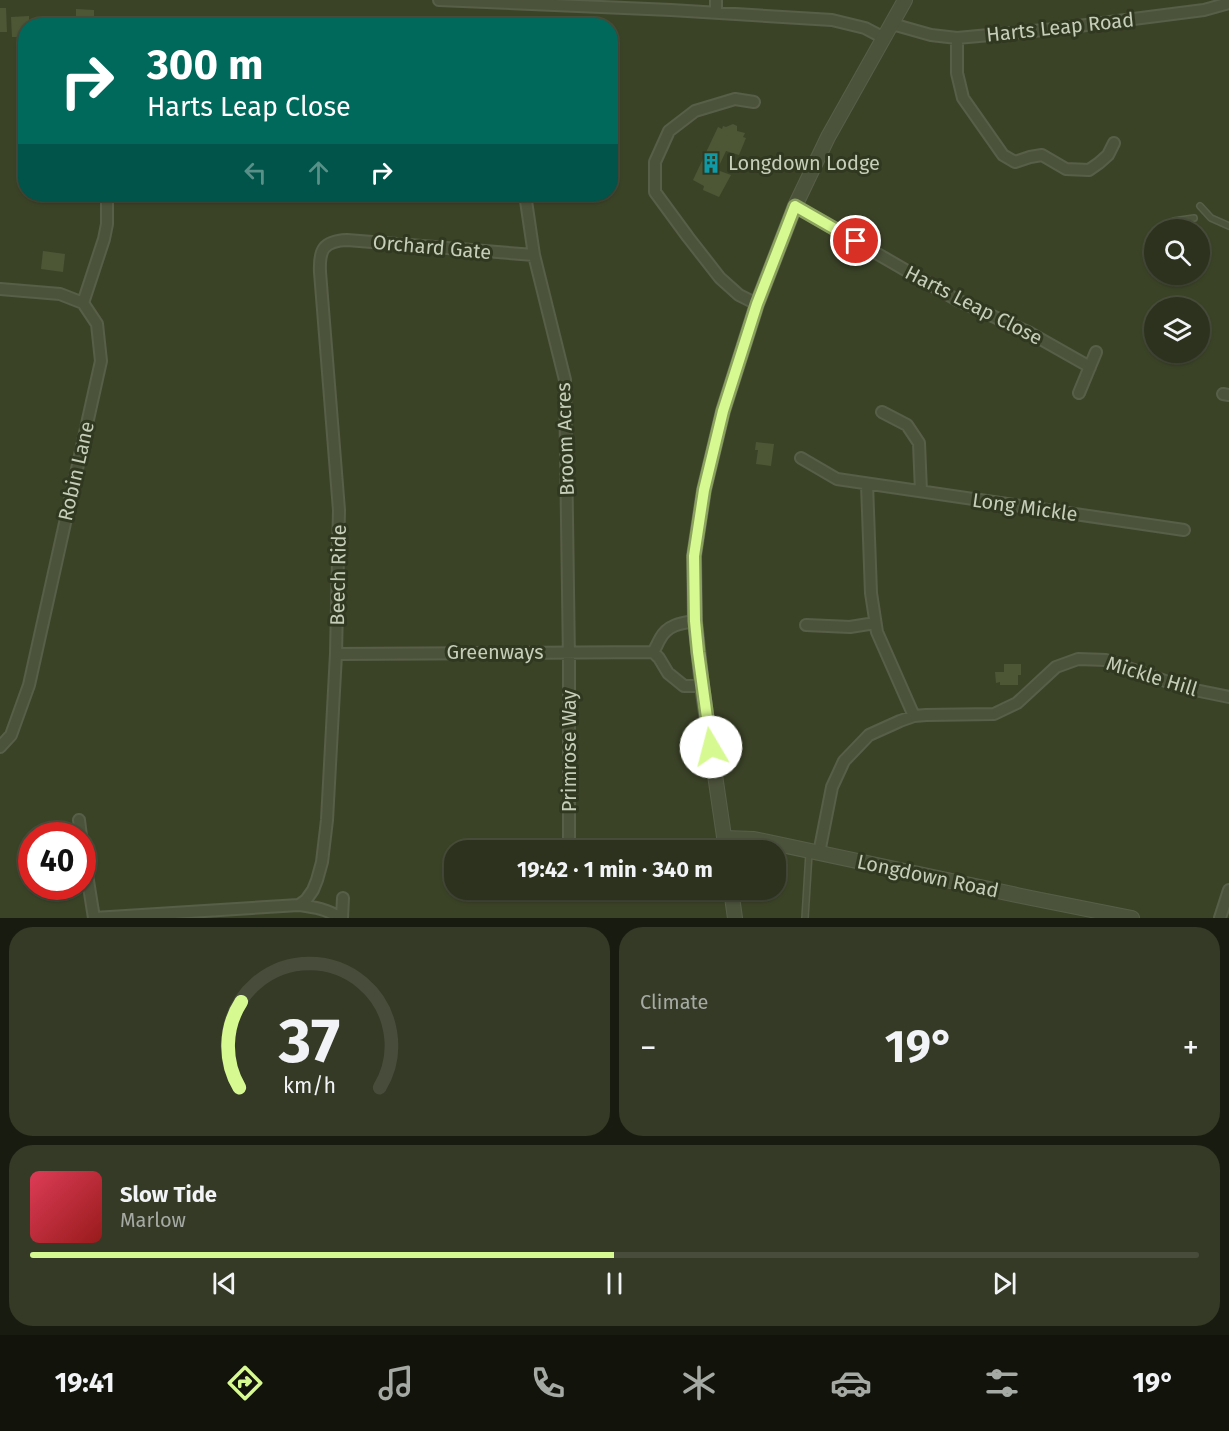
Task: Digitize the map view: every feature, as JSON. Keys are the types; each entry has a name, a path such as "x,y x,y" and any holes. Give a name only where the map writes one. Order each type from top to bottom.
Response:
{"street":[{"path":"439,0 559,2 832,20 865,28 884,38"},
{"path":"716,0 716,12"},
{"path":"724,840 695,621 694,556 704,490 723,411 757,304 795,206 828,137 905,0"},
{"name":"Harts Leap Road","path":"892,24 931,35 957,38 1055,29 1204,10 1229,3"},
{"path":"957,38 957,73 963,98 1003,155 1015,162 1042,155 1066,169 1089,170 1108,155 1114,142"},
{"path":"754,102 735,99 694,111 669,131 655,162 656,192 662,201 720,278 739,295 757,304"},
{"path":"1012,174 1015,162"},
{"path":"0,289 60,294 82,303 104,239 107,224 107,201"},
{"name":"Broom Acres","path":"526,201 534,255 565,380 568,652"},
{"name":"Harts Leap Close","path":"795,206 957,300 1030,333 1090,367"},
{"name":"Orchard Gate","path":"331,242 347,240 534,255"},
{"name":"Beech Ride","path":"299,905 313,890 322,862 327,820 336,654 339,510 319,260 321,252 331,242"},
{"name":"Robin Lane","path":"0,747 11,735 28,685 101,361 97,324 82,303"},
{"path":"1079,393 1096,352"},
{"path":"882,412 906,424 919,443 921,491"},
{"name":"Long Mickle","path":"801,458 837,479 1184,530"},
{"path":"867,484 871,593 875,623 914,716"},
{"path":"695,621 676,624 668,629 653,652 668,673 684,686 702,686"},
{"path":"806,626 850,627 875,623"},
{"name":"Primrose Way","path":"568,652 569,840"},
{"name":"Greenways","path":"336,654 653,652"},
{"name":"Mickle Hill","path":"814,852 832,787 843,761 869,735 914,716 994,714 1017,703 1056,667 1078,659 1106,660 1185,688 1229,697"},
{"name":"Longdown Road","path":"786,846 1132,918"},
{"path":"313,890 320,909"},
{"path":"1220,918 1229,890"},
{"path":"91,900 94,918 299,905 320,909 341,918 343,898"},
{"path":"732,900 735,918"}],"lane":[{"path":"1200,206 1211,218 1229,226"},
{"path":"1187,219 1194,218"},
{"path":"805,918 814,852"}],"building":[{"path":"0,8 6,8 7,32 0,32"},
{"path":"76,9 94,10 94,18 76,18"},
{"path":"29,16 29,18 18,18 18,37 12,37 11,17"},
{"path":"123,16 156,16 156,18 123,18"},
{"path":"158,16 189,16 189,18 158,18"},
{"name":"Longdown Lodge","path":"733,124 737,126 737,131 745,133 743,137 746,138 739,155 726,151 717,170 731,175 719,197 703,190 704,186 693,180 718,127 722,129 723,126"},
{"path":"43,251 65,254 63,272 41,269"},
{"path":"756,442 774,444 771,466 756,464 758,450 755,450"},
{"path":"1004,664 1021,664 1018,685 996,683 995,672 1004,672"}],"place":[{"name":"Longdown Lodge","path":"711,163"}],"route":[{"path":"711,747 695,621 694,556 704,490 723,411 757,304 795,206 856,241"}]}
